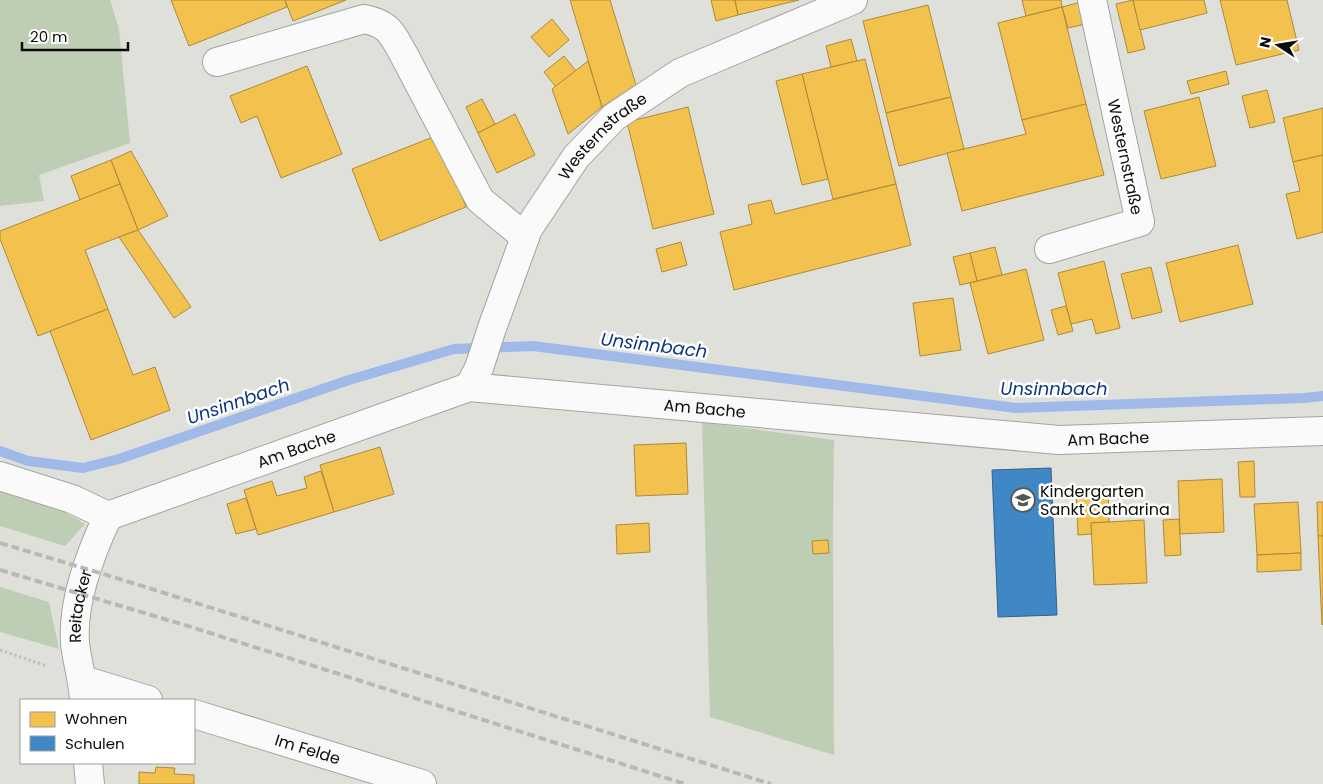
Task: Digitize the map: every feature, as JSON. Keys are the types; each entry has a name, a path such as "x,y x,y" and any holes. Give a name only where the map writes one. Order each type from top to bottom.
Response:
{"street":[{"name":"Westernstraße","path":"474,378 528,229 576,157 614,117 680,73 853,0"},
{"name":"Westernstraße","path":"1048,249 1140,222 1092,0"},
{"path":"217,62 364,19 380,22 391,32 404,55 480,200 525,237"},
{"name":"Am Bache","path":"108,516 474,378 1059,440 1323,431"},
{"path":"0,476 72,499 108,516"},
{"name":"Reitacker","path":"84,690 75,643 75,615 93,548 108,516"},
{"path":"84,690 142,699"},
{"name":"Im Felde","path":"195,714 422,784"},
{"path":"88,764 90,784"}],"path":[{"path":"0,650 23,657 84,690"}],"green space":[{"path":"0,0 110,0 119,29 130,143 39,175 44,201 0,206"},
{"path":"702,422 834,440 834,755 710,717"},
{"path":"0,490 61,510 85,524 65,546 0,526"},
{"path":"0,587 49,602 59,649 0,632"}],"building: Wohnen":[{"path":"171,0 285,0 287,7 189,46"},
{"path":"285,0 346,0 293,21"},
{"path":"570,0 610,0 636,85 602,107"},
{"path":"711,0 735,0 738,15 716,21"},
{"path":"735,0 799,0 738,15"},
{"path":"1022,0 1061,0 1062,7 1026,16"},
{"path":"1133,0 1145,49 1128,53 1116,4"},
{"path":"1133,0 1204,0 1207,13 1140,30"},
{"path":"1220,0 1287,0 1299,50 1236,65"},
{"path":"1081,2 1086,24 1068,28 1062,7"},
{"path":"928,5 951,97 886,113 863,21"},
{"path":"1062,7 1086,104 1022,120 998,23"},
{"path":"552,19 569,40 549,57 531,37"},
{"path":"851,39 857,61 831,67 826,46"},
{"path":"564,56 576,71 556,87 544,72"},
{"path":"865,59 896,184 833,199 802,74"},
{"path":"588,61 602,107 568,134 552,89"},
{"path":"307,66 342,154 281,178 257,116 241,123 230,96"},
{"path":"1226,71 1229,84 1191,94 1187,81"},
{"path":"802,74 828,179 802,185 776,81"},
{"path":"1267,90 1275,122 1250,128 1242,96"},
{"path":"951,97 964,149 899,166 886,113"},
{"path":"1199,97 1216,166 1161,179 1144,111"},
{"path":"482,99 495,124 478,133 466,107"},
{"path":"1086,104 1104,175 962,211 947,153 1026,134 1022,120"},
{"path":"688,107 714,214 653,229 627,122"},
{"path":"1323,108 1323,155 1293,162 1283,118"},
{"path":"515,114 535,155 497,173 478,133"},
{"path":"438,135 466,207 380,241 352,169"},
{"path":"131,151 168,216 138,230 111,160"},
{"path":"1323,155 1323,232 1297,239 1286,194 1300,191 1293,162"},
{"path":"111,160 120,184 80,200 71,176"},
{"path":"120,184 138,230 85,250 108,309 38,336 0,239 0,231"},
{"path":"896,184 911,245 734,290 720,232 752,224 748,205 771,200 775,214"},
{"path":"138,230 191,307 174,318 119,237"},
{"path":"681,242 687,265 662,272 656,249"},
{"path":"1238,245 1253,304 1180,322 1166,263"},
{"path":"995,247 1002,275 977,281 970,253"},
{"path":"970,253 977,281 960,285 953,257"},
{"path":"1104,261 1120,328 1096,334 1092,319 1071,324 1058,273"},
{"path":"1151,267 1162,312 1132,319 1121,274"},
{"path":"1026,269 1044,340 988,354 970,283"},
{"path":"953,298 961,350 920,356 913,303"},
{"path":"1066,306 1073,331 1058,335 1051,310"},
{"path":"108,309 133,375 155,367 170,410 91,440 50,331"},
{"path":"686,443 688,494 636,496 634,445"},
{"path":"380,447 394,494 334,512 320,465"},
{"path":"1254,461 1255,497 1240,497 1238,462"},
{"path":"321,471 334,512 258,535 244,490 272,481 277,496 307,488 304,477"},
{"path":"1222,479 1224,532 1180,534 1178,481"},
{"path":"1108,486 1109,522 1091,523 1092,534 1078,535 1076,488"},
{"path":"246,498 256,529 236,534 227,504"},
{"path":"1298,502 1301,553 1257,555 1254,504"},
{"path":"1317,502 1323,502 1323,536 1318,536"},
{"path":"1179,519 1181,555 1165,556 1163,520"},
{"path":"1144,520 1147,583 1094,585 1091,523"},
{"path":"649,523 650,552 617,554 616,525"},
{"path":"1318,536 1323,536 1322,625"},
{"path":"828,540 829,553 813,554 812,541"},
{"path":"1301,553 1301,570 1257,572 1257,555"},
{"path":"156,767 175,768 174,774 194,775 194,784 139,784 139,772 155,773"}],"building: Schulen":[{"path":"1051,468 1057,615 998,617 992,470"}],"waterway":[{"name":"Unsinnbach","path":"0,451 28,461 83,468 119,459 349,380 454,349 533,346 1016,408 1323,396"}],"railway":[{"path":"0,543 771,784"},
{"path":"0,570 188,626 685,784"}],"place":[{"name":"Kindergarten Sankt Catharina","path":"1023,500"}]}
